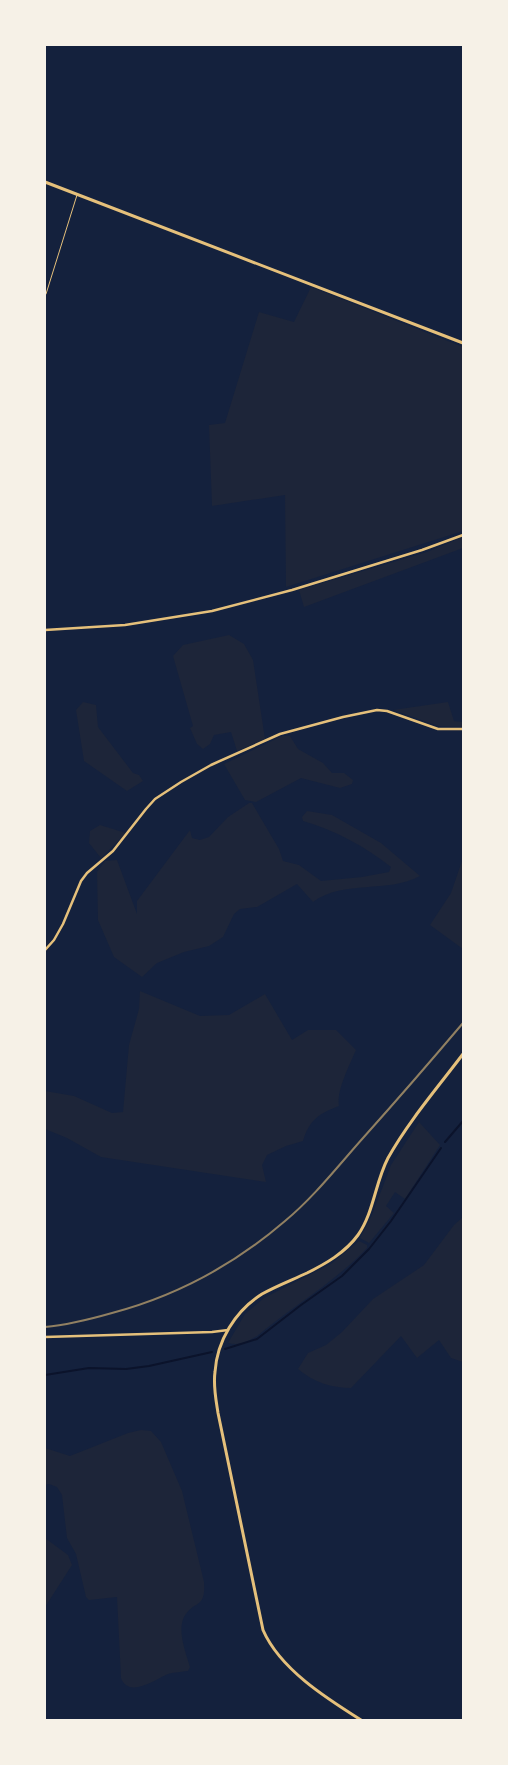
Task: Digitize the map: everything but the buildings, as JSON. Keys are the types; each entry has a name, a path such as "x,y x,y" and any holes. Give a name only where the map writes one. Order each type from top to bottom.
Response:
{"street":[{"path":"45,182 463,343"},
{"path":"45,630 125,625 212,611 292,590 422,550 463,535"},
{"path":"45,950 54,940 63,924 78,887 87,873 113,851 156,799 211,765 280,734 377,710 388,711 438,729 463,729"},
{"path":"361,1720 316,1688 282,1660 263,1630 218,1413 214,1373 216,1359 228,1330 242,1311 260,1295 331,1260 341,1253 357,1236 367,1218 384,1168 398,1141 463,1054"},
{"path":"45,1337 228,1330"}],"lane":[{"path":"46,294 77,195"}],"shaded area":[{"path":"311,287 463,347 463,531 286,587 285,495 212,506 209,425 225,423 259,312 294,322"},
{"path":"463,537 463,548 304,607 299,590 427,552"},
{"path":"229,635 244,644 253,660 265,739 237,751 231,732 214,735 210,744 203,749 197,744 190,728 193,726 173,656 183,645"},
{"path":"83,702 96,705 98,727 133,773 139,775 143,781 127,791 84,761 76,710"},
{"path":"448,702 454,721 463,722 463,727 438,726 393,710"},
{"path":"282,736 290,736 298,749 323,763 332,773 344,773 353,780 352,784 340,788 301,778 256,802 245,800 224,764"},
{"path":"249,803 252,803 279,849 283,861 299,865 321,881 389,872 391,867 350,840 327,829 303,821 302,817 307,811 332,815 381,843 420,876 394,884 339,891 325,895 313,902 297,884 257,907 240,909 234,914 223,937 209,946 184,952 157,963 142,977 114,957 98,920 97,872 105,861 117,860 137,914 137,901 190,830 192,838 200,840 209,837 228,817"},
{"path":"100,825 126,833 101,858 89,843 90,831"},
{"path":"463,858 463,949 430,925 451,893"},
{"path":"140,991 200,1016 229,1015 265,994 292,1040 308,1030 336,1030 356,1050 341,1085 339,1106 326,1111 316,1118 308,1128 303,1141 286,1146 267,1155 262,1165 266,1182 101,1157 67,1138 45,1129 45,1091 74,1096 112,1113 123,1112 129,1045 139,1009"},
{"path":"419,1122 440,1145 405,1199 395,1192 386,1206 394,1213 369,1243 360,1238 372,1215 391,1165"},
{"path":"463,1217 463,1362 451,1358 439,1340 417,1358 401,1336 351,1388 323,1383 298,1369 308,1353 326,1345 342,1332 373,1299 424,1265 454,1225"},
{"path":"359,1241 367,1245 367,1248 328,1283 257,1336 243,1343 228,1343 245,1314 264,1298 331,1264"},
{"path":"141,1430 151,1431 161,1442 182,1491 204,1582 204,1591 201,1601 188,1611 182,1623 183,1642 190,1667 188,1671 168,1674 143,1686 130,1687 121,1678 117,1597 89,1600 86,1597 76,1554 67,1538 62,1495 57,1487 49,1484 45,1485 45,1448 70,1456 128,1433"},
{"path":"45,1538 68,1555 72,1565 45,1607"}],"waterway":[{"path":"445,1142 463,1121"},
{"path":"225,1349 257,1339 342,1276 369,1249 391,1221 441,1148"},
{"path":"45,1375 89,1368 126,1369 149,1366 212,1352"}],"railway":[{"path":"45,1327 96,1317 159,1298 204,1277 266,1237 316,1192 463,1023"}]}
